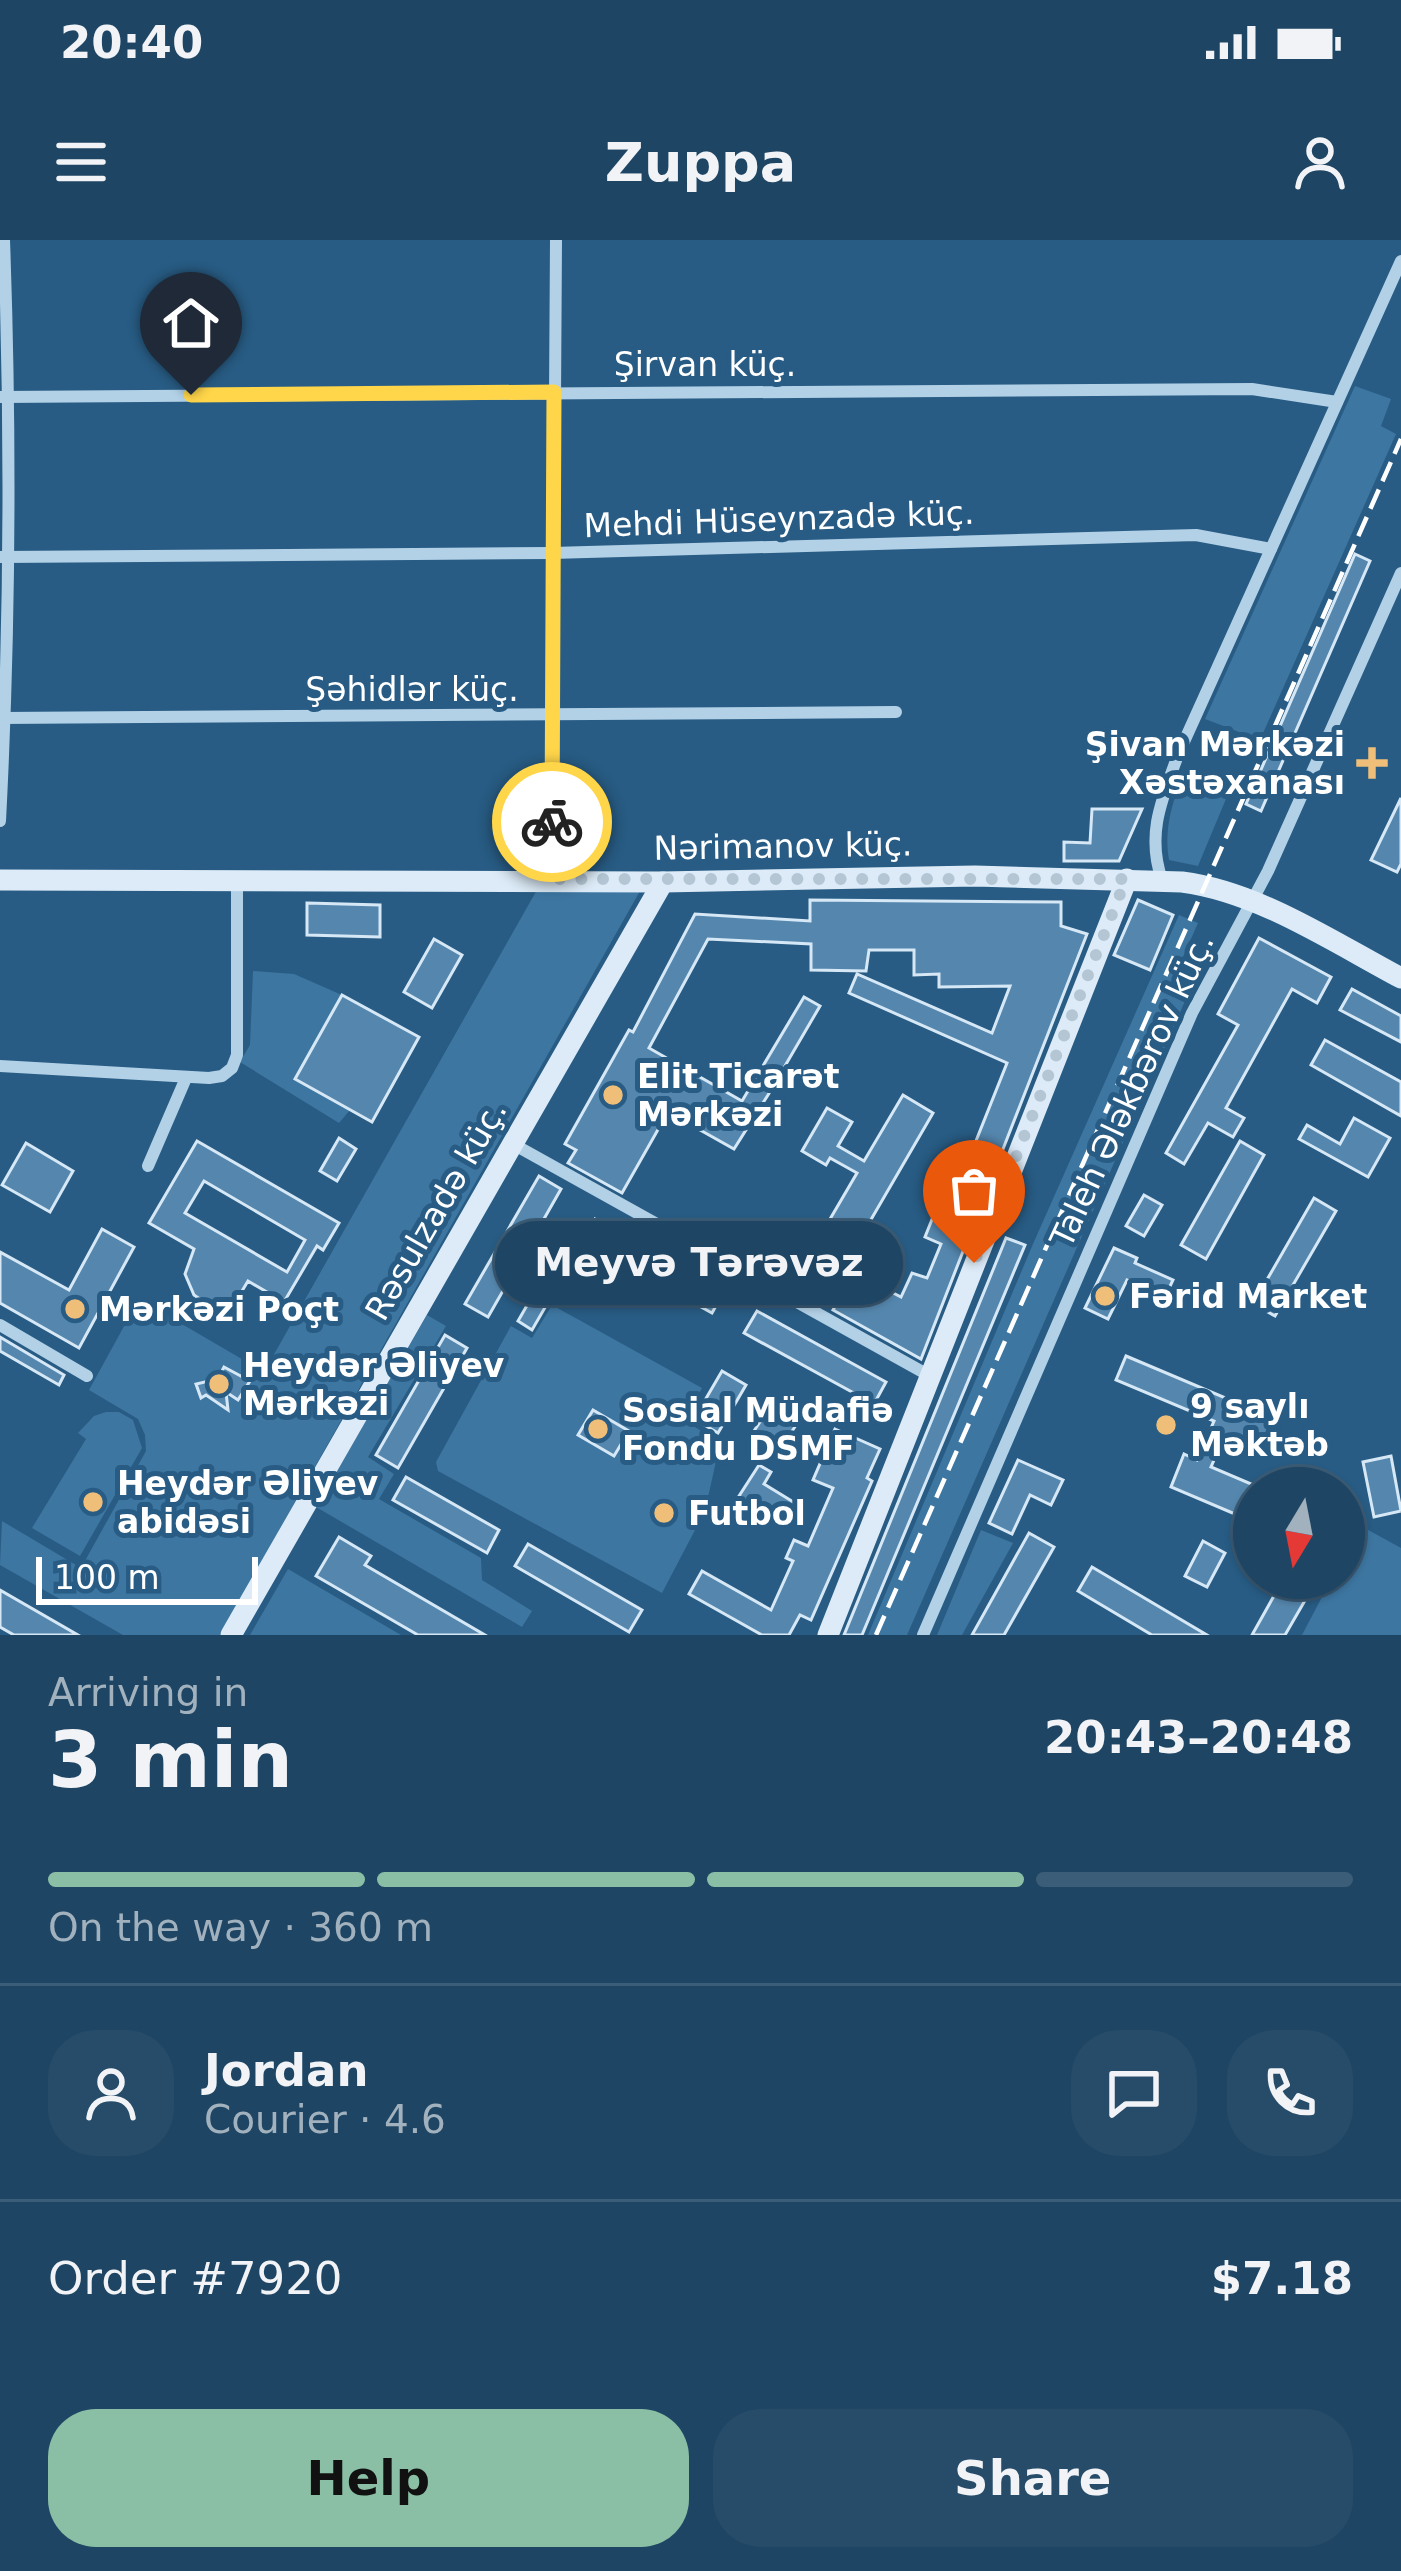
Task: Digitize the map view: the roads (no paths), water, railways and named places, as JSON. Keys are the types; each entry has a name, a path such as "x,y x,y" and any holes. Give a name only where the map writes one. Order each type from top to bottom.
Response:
{"main road":[{"path":"828,1635 1126,879"},
{"name":"Nərimanov küç.","path":"0,880 1162,880 1204,884 1252,902 1401,977"},
{"name":"Rəsulzadə küç.","path":"231,1635 663,882"}],"street":[{"path":"0,821 4,240"},
{"path":"552,879 556,240"},
{"path":"1162,880 1153,855 1156,814 1178,755 1401,261"},
{"name":"Şirvan küç.","path":"5,397 1252,389 1337,402"},
{"name":"Mehdi Hüseynzadə küç.","path":"5,557 552,553 1196,535 1271,549"},
{"name":"Taleh Ələkbərov küç.","path":"923,1635 1178,1045 1252,902 1401,573"},
{"name":"Şəhidlər küç.","path":"3,718 896,712"},
{"path":"0,1066 222,1076 237,1055 237,878"},
{"path":"148,1166 187,1078"},
{"path":"513,1144 930,1376"},
{"path":"0,1325 87,1376"}],"railway":[{"path":"876,1635 1401,439"}],"place":[{"name":"Şivan Mərkəzi Xəstəxanası","path":"1372,763"},
{"name":"Elit Ticarət Mərkəzi","path":"613,1095"},
{"name":"Meyvə Tərəvəz","path":"974,1263"},
{"name":"Fərid Market","path":"1105,1296"},
{"name":"Mərkəzi Poçt","path":"75,1309"},
{"name":"Heydər Əliyev Mərkəzi","path":"219,1384"},
{"name":"9 saylı Məktəb","path":"1166,1425"},
{"name":"Sosial Müdafiə Fondu DSMF","path":"598,1429"},
{"name":"Heydər Əliyev abidəsi","path":"93,1502"},
{"name":"Futbol","path":"664,1513"}]}
